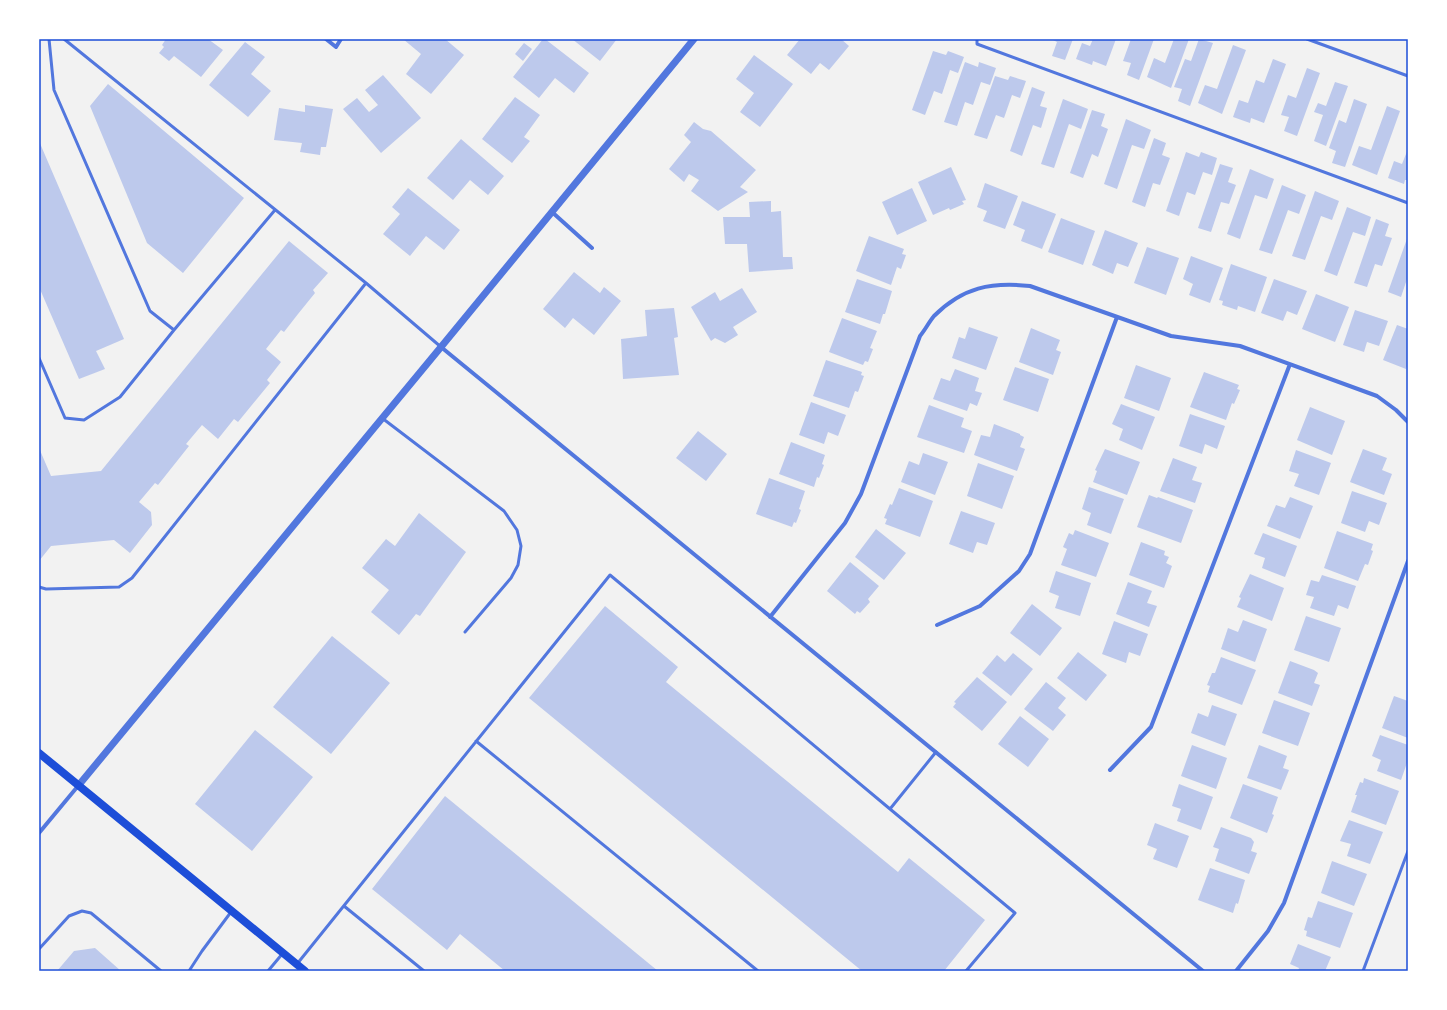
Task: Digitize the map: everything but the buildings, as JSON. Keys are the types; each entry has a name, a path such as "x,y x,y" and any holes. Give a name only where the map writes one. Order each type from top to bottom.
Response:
{"main road":[{"path":"39,753 305,971"}],"street":[{"path":"326,39 336,47 341,39"},
{"path":"39,833 694,39"},
{"path":"552,212 592,248"},
{"path":"770,617 845,523 861,494 920,336 934,317 950,302 983,287 1007,284 1030,286 1171,336 1240,346 1377,396 1396,410 1408,422"},
{"path":"937,626 980,606 1019,571 1030,554 1117,317"},
{"path":"441,347 1203,971"},
{"path":"1110,770 1151,727 1290,364"},
{"path":"1236,971 1268,931 1284,903 1408,561"}],"lane":[{"path":"49,39 54,90 150,311 174,330"},
{"path":"64,39 366,283 441,347"},
{"path":"977,39 977,44 1408,203"},
{"path":"1307,39 1408,76"},
{"path":"39,358 65,418 84,420 120,397 275,210"},
{"path":"39,587 46,590 119,586 132,578 366,283"},
{"path":"382,418 504,511 517,530 520,546 518,565 511,578 465,632"},
{"path":"297,965 610,575 1015,913 966,971"},
{"path":"476,741 758,971"},
{"path":"890,809 936,752"},
{"path":"1363,971 1408,851"},
{"path":"344,906 424,971"},
{"path":"39,949 69,916 82,911 92,914 161,971"},
{"path":"189,971 232,911"},
{"path":"268,971 283,953"}]}
